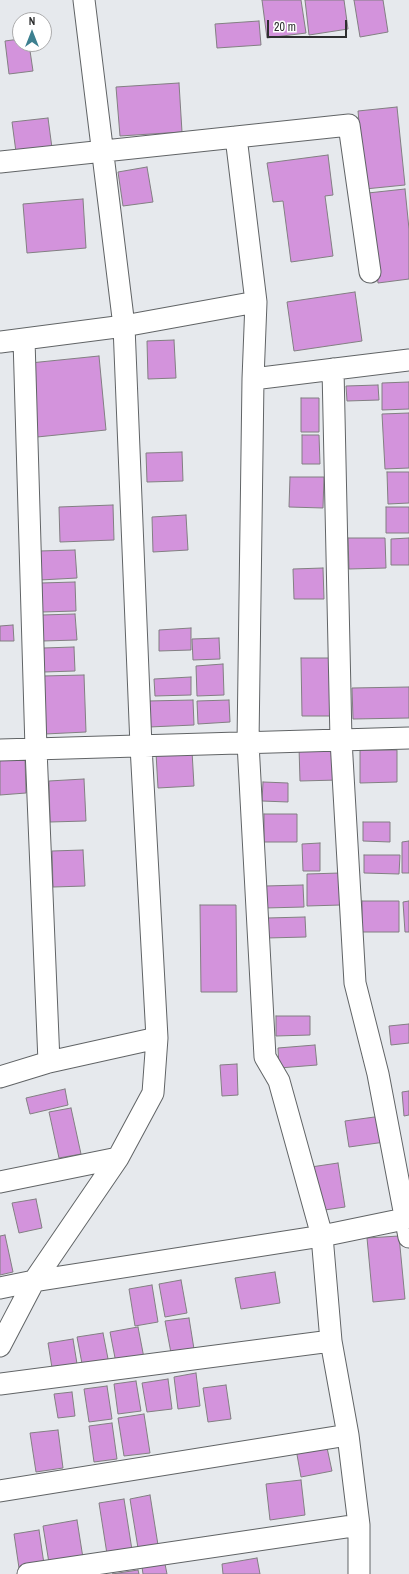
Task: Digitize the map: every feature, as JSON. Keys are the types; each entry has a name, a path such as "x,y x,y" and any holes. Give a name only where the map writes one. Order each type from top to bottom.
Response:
{"street":[{"path":"0,1346 34,1281 118,1158 153,1093 157,1038 141,746 124,326 84,0"},
{"path":"0,162 349,125 370,272"},
{"path":"236,137 256,302 252,379 248,743 265,1057 279,1082 322,1236 331,1341 348,1435 359,1525 359,1574"},
{"path":"0,342 124,326 256,302"},
{"path":"24,338 36,748 49,1062"},
{"path":"252,379 409,360"},
{"path":"0,1288 34,1281 408,1224 378,1074 355,983 341,740 333,369"},
{"path":"0,750 409,738"},
{"path":"0,1077 49,1062 157,1038"},
{"path":"0,1182 118,1158"},
{"path":"0,1384 331,1341"},
{"path":"0,1491 348,1435"},
{"path":"28,1574 359,1525"}],"building":[{"path":"262,0 301,0 306,33 267,38"},
{"path":"305,0 344,0 348,29 309,35"},
{"path":"354,0 383,0 388,32 360,37"},
{"path":"259,21 261,45 217,48 215,24"},
{"path":"12,40 12,52 30,52 33,71 9,74 5,41"},
{"path":"179,83 182,132 120,136 116,87"},
{"path":"397,107 405,185 365,189 358,111"},
{"path":"48,118 52,148 16,152 12,122"},
{"path":"328,155 333,195 325,196 333,256 291,262 283,201 273,202 267,163"},
{"path":"147,167 153,202 123,206 118,172"},
{"path":"405,189 409,229 409,279 378,283 368,193"},
{"path":"83,199 86,248 27,253 23,204"},
{"path":"355,292 362,341 294,351 287,302"},
{"path":"174,340 176,378 148,379 147,341"},
{"path":"99,356 106,430 37,437 30,363"},
{"path":"409,382 409,409 382,410 382,383"},
{"path":"378,385 379,400 347,401 346,386"},
{"path":"301,398 319,398 319,432 301,432"},
{"path":"409,413 409,468 385,469 382,414"},
{"path":"302,435 319,435 320,464 302,464"},
{"path":"182,452 183,481 147,482 146,453"},
{"path":"387,472 409,472 409,503 388,504"},
{"path":"290,477 324,477 323,508 289,507"},
{"path":"113,505 114,540 60,542 59,507"},
{"path":"386,507 409,507 409,533 386,533"},
{"path":"186,515 188,550 153,552 152,517"},
{"path":"348,538 385,538 386,568 349,569"},
{"path":"409,538 409,565 391,565 391,539"},
{"path":"75,550 77,578 40,580 39,551"},
{"path":"323,568 324,599 294,599 293,569"},
{"path":"75,582 76,611 42,612 41,583"},
{"path":"75,614 77,640 43,641 42,615"},
{"path":"13,625 14,641 0,641 0,626"},
{"path":"191,628 191,650 159,651 159,630"},
{"path":"219,638 220,659 193,660 192,639"},
{"path":"74,647 75,671 44,672 43,648"},
{"path":"301,658 335,658 337,716 302,716"},
{"path":"223,664 224,695 197,696 196,666"},
{"path":"84,675 86,732 45,734 43,676"},
{"path":"191,677 191,695 155,696 154,679"},
{"path":"409,687 409,718 353,719 352,688"},
{"path":"193,700 194,725 149,727 148,701"},
{"path":"229,700 230,722 198,724 197,701"},
{"path":"338,746 338,780 300,781 299,747"},
{"path":"360,750 397,750 397,782 360,783"},
{"path":"192,751 194,786 158,788 156,753"},
{"path":"25,758 26,793 0,795 0,759"},
{"path":"84,779 86,821 50,822 49,781"},
{"path":"263,782 288,783 288,802 262,801"},
{"path":"264,814 297,814 297,842 264,842"},
{"path":"363,822 390,822 390,842 363,841"},
{"path":"409,841 409,873 402,873 402,842"},
{"path":"320,843 320,871 303,871 302,844"},
{"path":"83,850 85,886 53,887 52,851"},
{"path":"364,855 400,855 399,874 364,873"},
{"path":"340,873 341,905 307,906 307,874"},
{"path":"303,885 304,907 265,908 265,886"},
{"path":"362,901 399,901 399,932 362,932"},
{"path":"409,901 409,932 405,932 403,902"},
{"path":"200,905 236,905 237,992 201,992"},
{"path":"305,917 306,937 267,938 267,918"},
{"path":"276,1016 310,1016 310,1035 276,1036"},
{"path":"409,1024 409,1043 391,1045 389,1026"},
{"path":"315,1045 317,1065 279,1068 278,1048"},
{"path":"237,1064 238,1095 222,1096 220,1065"},
{"path":"65,1089 68,1105 30,1114 26,1098"},
{"path":"409,1091 409,1115 404,1116 402,1092"},
{"path":"71,1108 81,1154 59,1158 49,1112"},
{"path":"382,1116 385,1142 349,1147 345,1121"},
{"path":"338,1163 345,1207 318,1211 311,1167"},
{"path":"36,1199 42,1228 19,1233 12,1203"},
{"path":"5,1235 13,1272 0,1275 0,1236"},
{"path":"399,1236 405,1299 373,1302 367,1238"},
{"path":"275,1272 280,1303 241,1309 235,1278"},
{"path":"181,1280 187,1313 165,1317 159,1284"},
{"path":"152,1285 158,1322 135,1326 129,1289"},
{"path":"189,1318 194,1349 171,1353 165,1321"},
{"path":"138,1327 144,1358 116,1363 110,1332"},
{"path":"103,1333 109,1364 83,1369 77,1337"},
{"path":"73,1339 78,1370 53,1374 48,1343"},
{"path":"196,1373 200,1406 178,1409 174,1377"},
{"path":"168,1379 172,1409 147,1412 142,1383"},
{"path":"136,1381 141,1411 118,1414 114,1384"},
{"path":"226,1385 231,1419 208,1422 203,1388"},
{"path":"107,1386 112,1419 89,1422 84,1389"},
{"path":"72,1392 75,1416 58,1418 54,1394"},
{"path":"144,1414 150,1453 124,1456 118,1418"},
{"path":"112,1423 117,1459 94,1462 89,1426"},
{"path":"58,1430 63,1468 36,1472 30,1433"},
{"path":"326,1443 332,1471 301,1477 296,1449"},
{"path":"301,1480 305,1515 270,1520 266,1484"},
{"path":"150,1495 158,1545 138,1548 130,1499"},
{"path":"124,1499 132,1550 107,1554 99,1503"},
{"path":"77,1520 83,1558 49,1563 43,1526"},
{"path":"39,1530 44,1564 19,1568 14,1534"},
{"path":"257,1558 260,1574 223,1574 222,1564"},
{"path":"165,1564 167,1574 143,1574 142,1567"},
{"path":"138,1570 139,1574 112,1574"}]}
